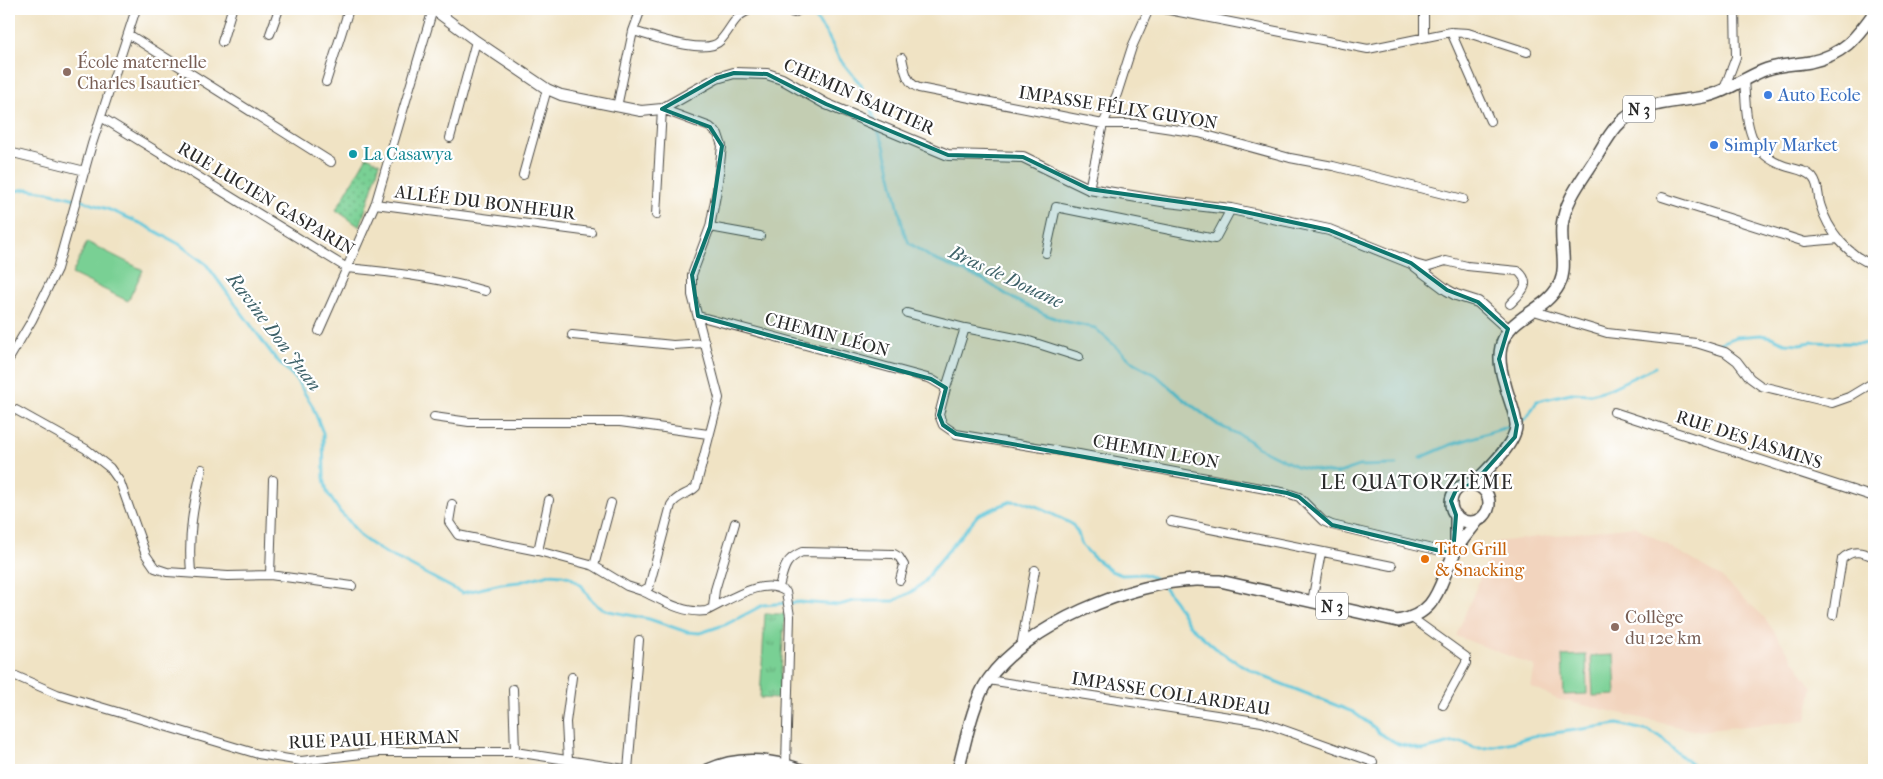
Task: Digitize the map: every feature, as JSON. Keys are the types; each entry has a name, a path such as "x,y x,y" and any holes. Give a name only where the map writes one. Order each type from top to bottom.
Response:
{"main road":[{"name":"CHEMIN ISAUTIER","path":"433,9 547,89 561,95 641,111 662,109 717,78 734,73 751,72 767,74 782,79 826,104 948,155 1023,157 1089,189 1168,202 1231,209 1329,230 1411,263 1447,290 1478,302 1508,329"},
{"name":"N 3","path":"1508,329 1553,294 1558,286 1562,278 1564,264 1562,227 1564,212 1570,198 1615,128 1627,116 1641,108 1705,97 1762,71 1778,66 1810,62 1830,56 1856,38 1874,13"},
{"path":"1455,552 1456,515 1452,506 1453,495 1461,486 1473,484 1515,437 1517,425 1500,369 1499,359 1503,339 1508,329"},
{"path":"1484,490 1497,458"},
{"path":"1412,618 1424,611 1433,602 1455,552 1489,508 1488,496 1484,490 1473,484"},
{"path":"1456,515 1466,521 1478,520"},
{"name":"N 3","path":"958,770 980,696 988,680 1021,646 1040,633 1086,608 1148,587 1170,582 1220,581 1398,620 1412,618"},
{"path":"708,770 740,760 763,761 802,770"}],"street":[{"path":"9,359 32,320 57,269 101,117 136,9"},
{"path":"222,42 232,9"},
{"path":"270,34 279,9"},
{"path":"326,82 349,9"},
{"name":"ALLÉE DU BONHEUR","path":"319,332 375,204 433,9"},
{"path":"617,107 634,31 641,9"},
{"path":"634,31 690,45 711,45 719,42 736,17 753,9"},
{"path":"777,9 794,13 801,9"},
{"path":"1089,189 1103,124 1116,94 1132,47 1149,9"},
{"path":"1164,9 1368,49 1451,32 1468,33 1527,52"},
{"path":"1424,9 1424,36"},
{"path":"1724,89 1736,58 1734,9"},
{"path":"1451,32 1490,121"},
{"path":"128,34 331,162"},
{"path":"450,138 476,41"},
{"name":"IMPASSE FÉLIX GUYON","path":"902,58 909,80 919,88 1103,124 1138,124 1199,133 1290,158 1333,166 1463,200"},
{"path":"1744,80 1747,122 1753,140 1764,155 1782,166 1808,174 1814,179 1824,216 1839,240 1864,262 1874,266"},
{"path":"523,175 547,89"},
{"path":"642,591 650,583 671,505 675,499 696,487 718,398 692,295 692,274 710,227 717,190 722,146 718,134 710,127 662,109 656,215"},
{"name":"RUE LUCIEN GASPARIN","path":"101,117 347,268 430,278 463,284 485,291"},
{"path":"9,152 85,171"},
{"path":"1662,197 1805,242 1839,240"},
{"name":"ALLÉE DU BONHEUR","path":"375,204 591,232"},
{"path":"1046,252 1056,207 1216,239 1231,209"},
{"path":"710,227 760,236"},
{"name":"CHEMIN ISAUTIER","path":"1411,263 1426,267 1446,261 1467,266 1518,271 1524,277 1526,285 1510,304"},
{"path":"1534,310 1607,333 1696,343 1725,352 1737,361 1750,378 1761,386 1832,402 1850,397 1874,382"},
{"path":"907,313 965,328 1026,340 1079,357"},
{"name":"CHEMIN LÉON","path":"698,316 931,379 946,388"},
{"name":"CHEMIN LEON","path":"965,328 939,415 943,425 956,434 1088,455 1287,493 1299,496 1323,521 1332,525 1455,552"},
{"path":"572,335 673,345 705,343"},
{"path":"9,408 16,410 86,449 110,468 120,482 146,555 156,568 167,572 228,576 270,575 352,586"},
{"name":"RUE DES JASMINS","path":"1614,412 1874,497"},
{"path":"434,417 468,422 620,422 708,434"},
{"path":"191,573 192,512 202,469"},
{"path":"270,575 273,480"},
{"path":"538,551 550,500"},
{"path":"594,566 611,503"},
{"path":"452,504 449,522 458,535 538,551 594,566 627,586 686,610 698,612 713,608 759,587 771,585 780,587 786,592 790,616 786,765"},
{"path":"1171,521 1392,566"},
{"path":"713,608 715,590 735,523"},
{"path":"780,587 786,562 802,552 894,554 899,557 904,565 900,580"},
{"path":"1312,602 1321,552"},
{"path":"1833,615 1842,559 1852,552 1874,556"},
{"path":"1021,646 1036,570"},
{"path":"1412,618 1466,657 1466,663 1443,705"},
{"path":"630,770 639,640"},
{"name":"RUE PAUL HERMAN","path":"9,673 57,694 258,754 301,761 379,752 515,752 630,770"},
{"path":"568,761 566,722 572,677"},
{"name":"IMPASSE COLLARDEAU","path":"988,680 1262,722 1373,762"},
{"path":"513,689 515,752"}],"highlighted area":[{"path":"734,73 767,74 826,104 948,155 1023,157 1089,189 1231,209 1329,230 1411,263 1447,290 1478,302 1508,329 1499,359 1517,425 1515,437 1473,484 1456,490 1451,501 1456,515 1453,554 1332,525 1299,497 1287,493 956,434 943,425 939,415 946,388 931,379 698,316 692,275 710,227 722,146 710,127 662,109 717,78"}],"shaded area":[{"name":"Collège du 12e km","path":"1635,526 1720,576 1764,617 1813,688 1806,720 1697,731 1557,699 1531,687 1535,666 1456,636 1495,542"}],"green space":[{"path":"367,156 380,163 360,227 336,210"},
{"path":"87,242 143,270 128,301 72,274"},
{"path":"765,614 785,614 779,699 760,698"},
{"path":"1586,655 1587,694 1564,695 1562,656"},
{"path":"1614,655 1616,695 1593,696 1591,656"}],"waterway":[{"name":"Bras de Douane","path":"809,9 828,36 839,58 861,85 876,122"},
{"name":"Bras de Douane","path":"877,128 884,145 904,232 909,243 933,259 982,279 1012,298 1044,314 1059,320 1095,328 1134,363 1156,375 1182,398 1218,425 1296,466 1336,474 1359,466 1396,465"},
{"name":"Ravine Don Juan","path":"9,192 27,189 48,192 110,210 144,225 179,244 206,264 275,358 295,378 312,405 323,433 324,478 327,492 340,512 360,536 371,544 462,593 550,574 562,575 570,577 582,586 598,606 609,611 649,619 687,632 700,633 727,624 763,605 800,602 839,605 854,601 894,601 915,590 925,581 978,515 1012,501 1024,502 1038,507 1072,524 1078,533 1081,544 1092,556 1111,571 1122,575 1144,574 1157,581"},
{"name":"Bras de Douane","path":"1718,344 1736,337 1761,335 1785,343 1874,344"},
{"name":"Bras de Douane","path":"1519,423 1528,416 1537,401 1571,393 1591,394 1609,389 1655,367"},
{"name":"Bras de Douane","path":"1420,458 1450,445 1513,425"},
{"name":"Ravine Don Juan","path":"1164,587 1189,625 1219,651 1267,678 1353,712 1379,733 1398,744 1423,750 1461,742 1475,748 1485,748 1533,736 1618,724 1648,731 1661,737 1676,752 1700,770"}],"place":[{"name":"École maternelle Charles Isautier","path":"67,72"},
{"name":"Auto Ecole","path":"1768,95"},
{"name":"Simply Market","path":"1714,145"},
{"name":"La Casawya","path":"353,154"},
{"name":"Tito Grill & Snacking","path":"1425,559"},
{"name":"Collège du 12e km","path":"1615,627"}],"district":[{"name":"LE QUATORZIÈME","path":"1417,482"}]}
